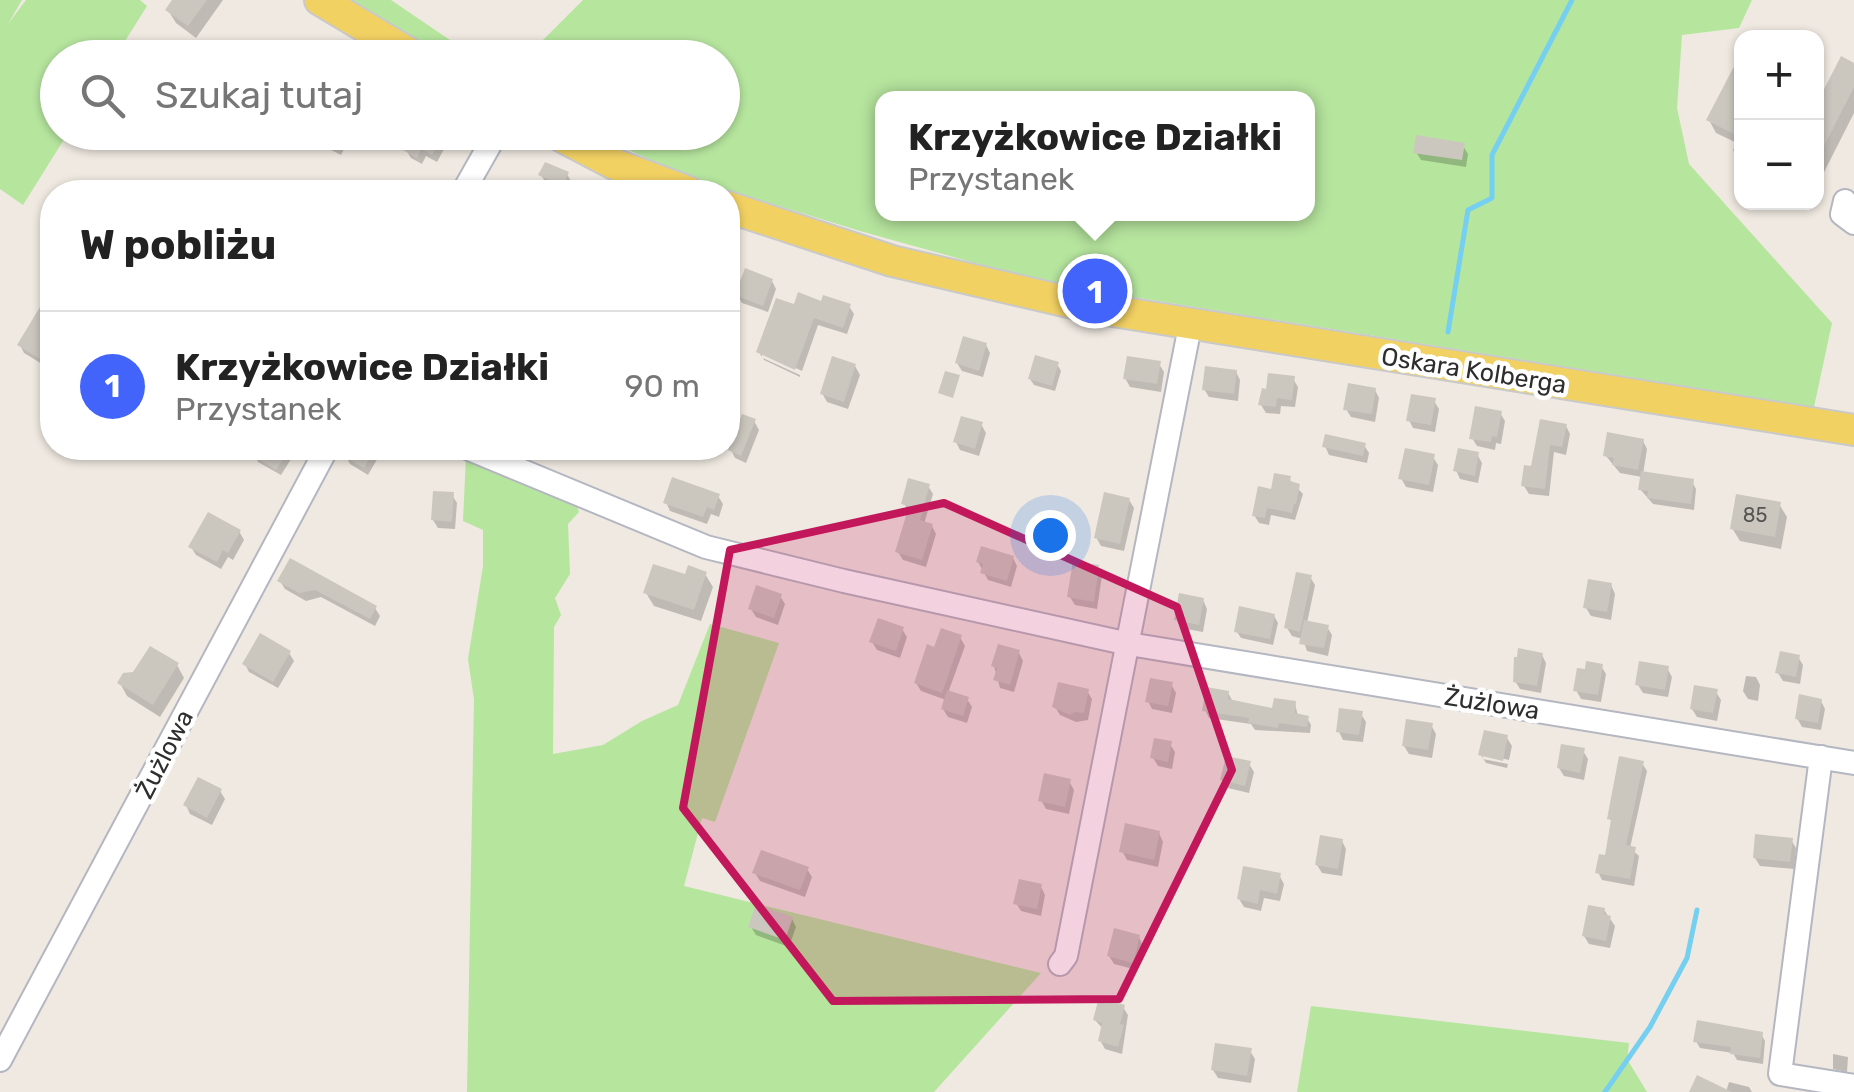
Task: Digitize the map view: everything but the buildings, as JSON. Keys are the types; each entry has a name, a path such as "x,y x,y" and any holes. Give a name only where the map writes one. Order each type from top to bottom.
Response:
{"main road":[{"path":"320,0 387,40"},
{"path":"587,150 656,180"},
{"name":"Oskara Kolberga","path":"740,211 892,261 1094,308 1854,430"}],"street":[{"path":"471,180 487,150"},
{"path":"609,150 614,164"},
{"path":"1060,964 1066,956 1190,326"},
{"name":"Żużlowa","path":"0,1060 321,460"},
{"name":"Żużlowa","path":"495,460 706,547 1129,644 1854,762"},
{"path":"1821,757 1780,1074 1854,1086"}],"highlighted area":[{"path":"944,503 1177,607 1232,770 1119,999 833,1001 683,808 730,550"}],"green space":[{"path":"0,0 22,0 8,24 26,0 140,0 147,6 126,40 40,40 40,150 57,150 23,205 0,189"},
{"path":"342,0 391,0 450,40 410,40"},
{"path":"583,0 1752,0 1739,28 1682,35 1677,108 1689,164 1832,323 1814,407 1047,283 740,194 740,180 696,180 629,150 740,150 740,40 543,40"},
{"path":"466,460 476,460 574,499 579,512 568,524 570,574 555,598 561,615 554,627 553,754 603,745 678,705 710,624 779,643 715,822 702,818 684,886 1041,973 934,1092 467,1092 474,699 468,659 483,566 483,530 463,521"},
{"path":"1311,1006 1629,1043 1627,1059 1647,1092 1297,1092"}],"waterway":[{"path":"1448,332 1468,210 1492,198 1492,155 1572,0"},
{"path":"1605,1092 1650,1027 1687,958 1697,910"}],"place":[{"name":"Krzyżkowice Działki","path":"1095,291"}]}
